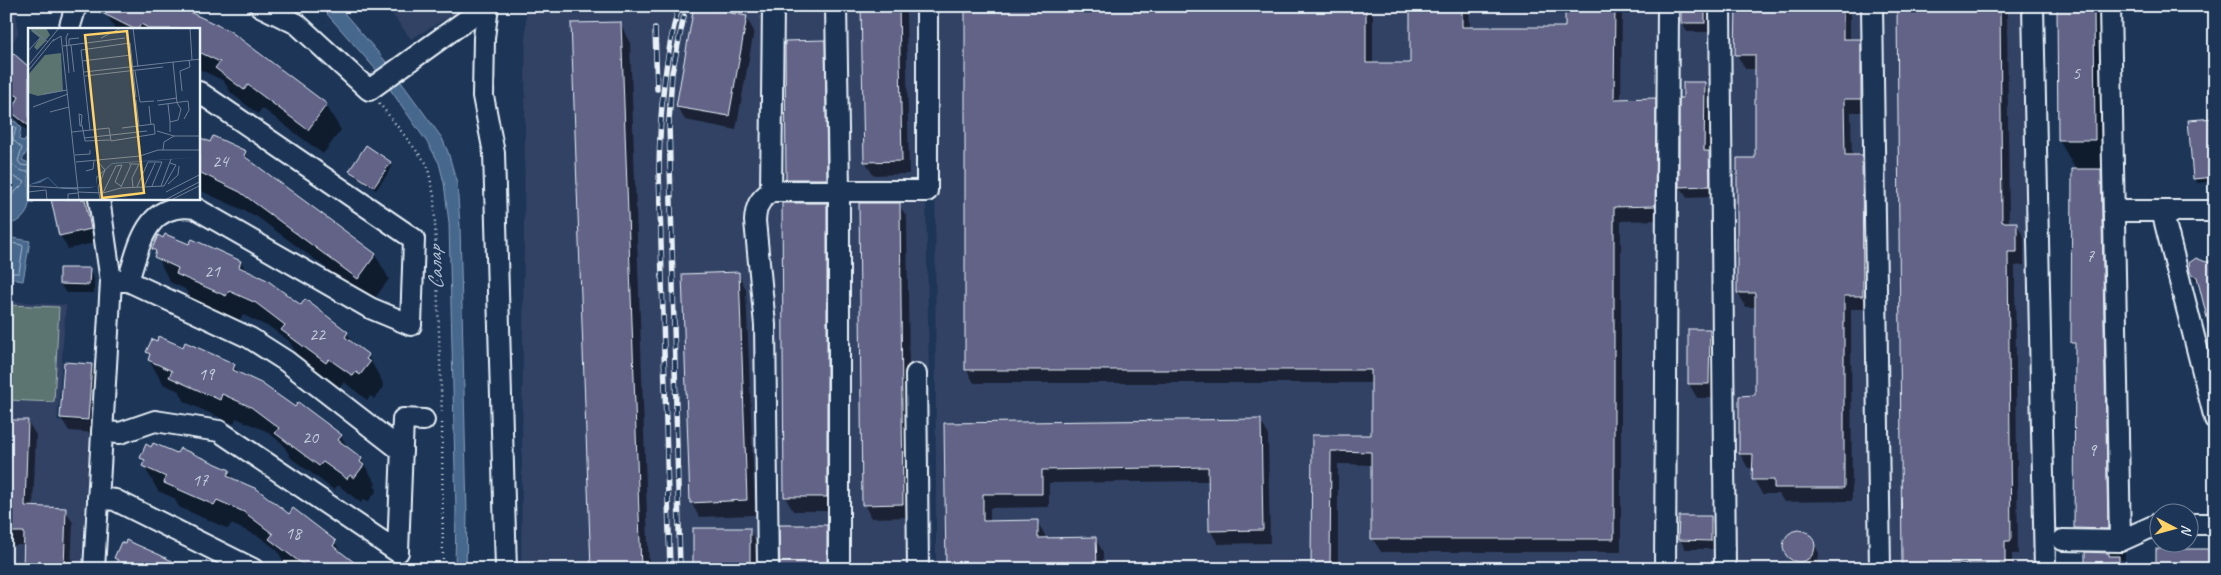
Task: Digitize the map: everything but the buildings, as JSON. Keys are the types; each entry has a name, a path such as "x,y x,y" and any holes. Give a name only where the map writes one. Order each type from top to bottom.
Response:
{"street":[{"path":"69,28 76,6"},
{"path":"260,6 297,24 369,90 487,6"},
{"path":"487,6 484,38 483,96 494,153 506,569"},
{"path":"771,191 773,6"},
{"path":"836,6 839,190 839,569"},
{"path":"768,569 765,325 755,221 759,200 771,191 927,191 927,6"},
{"path":"1665,569 1668,6"},
{"path":"1720,6 1725,569"},
{"path":"1872,6 1880,569"},
{"path":"2033,6 2045,569"},
{"path":"2110,6 2116,211 2120,541"},
{"path":"120,281 138,250 151,222 158,214 167,209 186,206 195,208 370,308 411,325 414,240 200,93"},
{"path":"94,569 102,432 120,281 99,200"},
{"path":"2116,211 2215,211"},
{"path":"2162,211 2215,419"},
{"path":"120,281 250,338 286,361 402,451"},
{"path":"916,374 918,569"},
{"path":"102,432 120,433 155,421 219,431 398,552 403,419 424,420"},
{"path":"98,498 115,500 253,569"},
{"path":"2198,524 2215,524"},
{"path":"2063,540 2120,541 2148,528"}],"path":[{"path":"369,90 427,164 434,196 444,481 443,569"}],"shaded area":[{"path":"6,6 16,6 18,33 6,54"},
{"path":"386,6 468,6 411,39"},
{"path":"526,6 923,6 932,569 521,569"},
{"path":"935,6 2043,6 2052,569 936,569"},
{"path":"6,301 66,305 57,421 90,422 81,569 6,569"}],"green space":[{"path":"6,305 59,307 54,402 6,400"}],"water":[{"name":"Салар","path":"320,6 338,6 388,64 442,138 457,183 460,225 467,514 466,569 455,569 456,511 449,223 444,183 439,163 429,145 378,72"},
{"path":"15,121 21,127 19,140 24,141 28,138 28,150 22,160 28,163 28,200 34,200 33,203 29,204 27,212 22,218 7,224 6,129 9,123"},
{"path":"6,237 30,241 23,281 6,278"}],"railway":[{"path":"670,569 659,169 664,87 670,46 679,6"},
{"path":"680,569 669,122 672,73 684,16"},
{"path":"655,28 657,89"}]}
